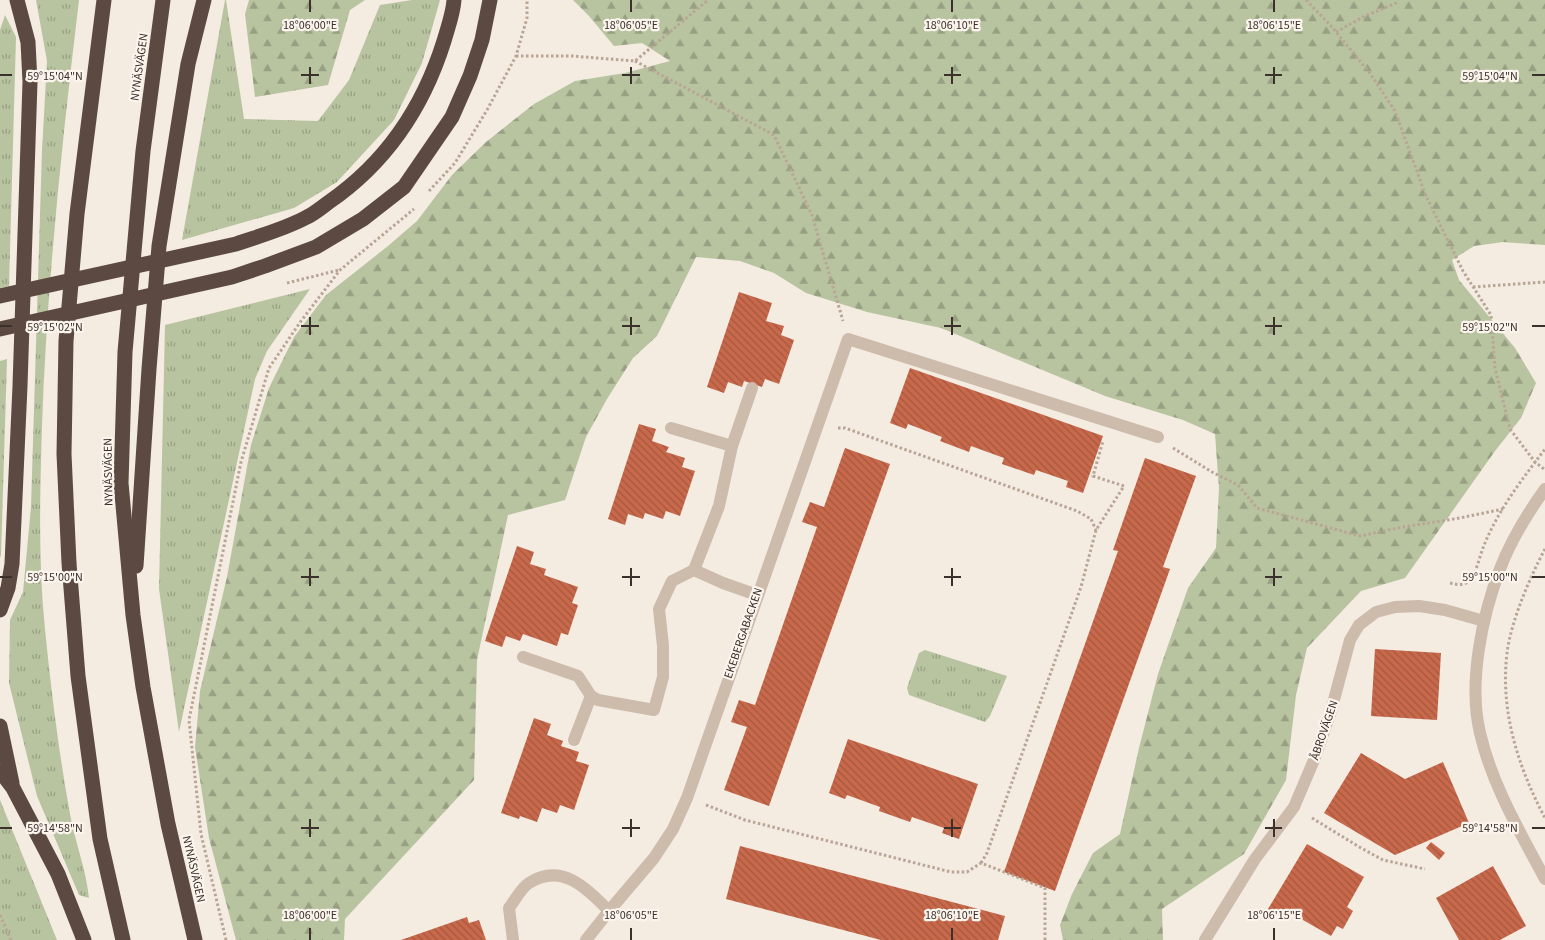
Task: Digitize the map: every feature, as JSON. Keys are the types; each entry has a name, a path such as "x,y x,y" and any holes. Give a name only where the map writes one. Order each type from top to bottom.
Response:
{"highway":[{"path":"0,610 8,588 12,564 30,82 28,42 17,0"},
{"path":"104,0 77,214 66,341 64,454 68,563 78,676 100,839 123,940"},
{"name":"NYNÄSVÄGEN","path":"163,0 143,151 125,352 121,483 133,615 143,687 166,814 195,940"},
{"path":"133,615 159,246 188,64 204,0"},
{"path":"0,296 236,244 270,233 307,217 348,189 381,156 404,128 422,99 435,69 453,11 454,0"},
{"path":"0,329 232,277 316,247 363,218 404,187 452,117 470,76 482,40 490,0"},
{"path":"0,726 13,788"},
{"path":"0,771 13,788 58,874 84,940"}],"street":[{"path":"848,339 1158,437"},
{"name":"EKEBERGABACKEN","path":"586,940 654,858 673,829 686,798 813,433 848,339"},
{"path":"523,657 578,676 591,696 598,700 654,710 663,677 663,646 659,609 672,581 694,570 719,506 732,446 752,388"},
{"path":"671,428 732,446"},
{"path":"1545,489 1524,521 1500,568 1484,621 1477,671 1475,705 1480,732 1491,770 1545,879"},
{"path":"694,570 757,595"},
{"name":"ÅBROVÄGEN","path":"1205,940 1255,859 1294,806 1314,760 1331,711 1350,640 1359,625 1376,612 1395,607 1419,606 1444,610 1484,621"},
{"path":"574,740 591,696"},
{"path":"513,940 509,908 527,884 548,874 572,879 590,892 609,911"}],"path":[{"path":"635,61 708,0"},
{"path":"1306,0 1336,32 1369,72 1395,111 1426,196 1463,271 1492,315 1495,368 1510,430 1535,462 1545,470"},
{"path":"1336,32 1363,17 1396,3 1398,0"},
{"path":"516,56 572,56 635,61 774,135 812,215 848,339"},
{"path":"1474,287 1545,282"},
{"path":"226,940 201,834 189,720 241,462 269,368"},
{"path":"686,798 745,820 951,872 967,872 981,863 988,853 1081,587 1096,530 1124,486 1093,476 1109,421"},
{"path":"813,433 826,428 844,428 1077,511 1091,519 1096,530"},
{"path":"1158,437 1180,452 1238,485 1257,508 1360,536 1403,526 1460,518 1503,509"},
{"path":"1535,462 1545,449"},
{"path":"1545,549 1533,572 1516,618 1507,652 1505,688 1509,723 1521,764 1545,818"},
{"path":"1294,806 1383,860 1425,869"},
{"path":"981,863 1045,888 1045,940"},
{"path":"0,915 11,940"}],"green space":[{"path":"36,0 79,0 51,266 44,372 40,527 41,578 47,652 62,768 70,814 89,898 79,895 37,796 9,683 10,620 23,592 31,507 42,150 47,61"},
{"path":"225,0 244,119 318,121 349,80 380,5 412,0 440,0 422,63 394,120 337,182 294,208 182,240"},
{"path":"249,0 365,0 350,10 328,85 255,97 245,14"},
{"path":"573,0 1545,0 1545,245 1503,242 1474,246 1452,260 1459,280 1515,348 1536,383 1521,418 1495,451 1405,578 1361,591 1307,648 1296,695 1286,780 1244,854 1162,909 1163,940 1063,940 1060,925 1072,894 1093,853 1120,834 1158,674 1188,588 1216,548 1219,488 1215,434 1183,420 1105,396 941,328 867,312 806,293 774,273 740,261 696,257 657,336 633,358 586,437 565,500 508,515 477,660 474,780 345,919 344,940 236,940 209,838 195,747 200,691 227,577 251,445 269,388 294,337 326,295 417,221 452,175 486,142 534,104 575,81 625,73 670,61 642,43 614,46"},
{"path":"5,15 16,37 9,286 0,288 0,30"},
{"path":"310,289 267,351 255,379 179,732 159,589 165,325"},
{"path":"7,359 1,555 0,558 0,361"},
{"path":"925,650 1007,676 990,716 985,722 909,695 907,688 919,653"},
{"path":"0,800 57,940 0,940"}],"building":[{"path":"739,292 772,303 766,321 784,326 781,335 794,340 779,384 765,379 762,387 744,381 742,387 728,382 724,393 707,387"},
{"path":"910,368 1103,436 1083,493 1066,487 1068,481 1036,470 1034,475 1002,464 1004,458 971,446 969,452 940,441 942,437 908,424 906,429 890,423"},
{"path":"639,424 656,429 652,441 669,447 666,452 685,458 682,467 695,471 680,516 666,511 663,519 645,513 643,519 628,514 625,525 608,519"},
{"path":"845,448 890,464 769,806 724,790 747,727 731,722 739,700 755,705 817,527 802,522 810,502 824,507"},
{"path":"1145,458 1196,476 1163,567 1170,569 1055,891 1004,872 1118,551 1113,550"},
{"path":"517,546 534,552 530,564 546,569 544,575 578,587 572,603 578,605 568,635 561,633 557,646 523,634 520,641 506,636 502,647 485,641"},
{"path":"1375,649 1441,653 1437,720 1371,716"},
{"path":"534,718 551,724 547,735 563,741 561,746 579,752 576,761 589,765 574,810 560,805 557,813 542,808 537,822 520,816 519,819 501,813"},
{"path":"848,739 978,784 959,839 942,833 944,828 912,817 910,822 879,811 880,807 847,795 845,799 829,793"},
{"path":"1361,753 1405,779 1443,762 1469,823 1395,855 1324,813"},
{"path":"1431,842 1445,853 1439,860 1426,848"},
{"path":"1307,844 1364,877 1347,907 1353,911 1343,929 1337,926 1331,936 1289,912 1285,919 1268,909"},
{"path":"740,846 1005,916 998,940 881,940 726,899"},
{"path":"1493,866 1526,926 1500,940 1459,940 1436,898"},
{"path":"467,917 469,923 479,920 486,940 401,940"}]}
